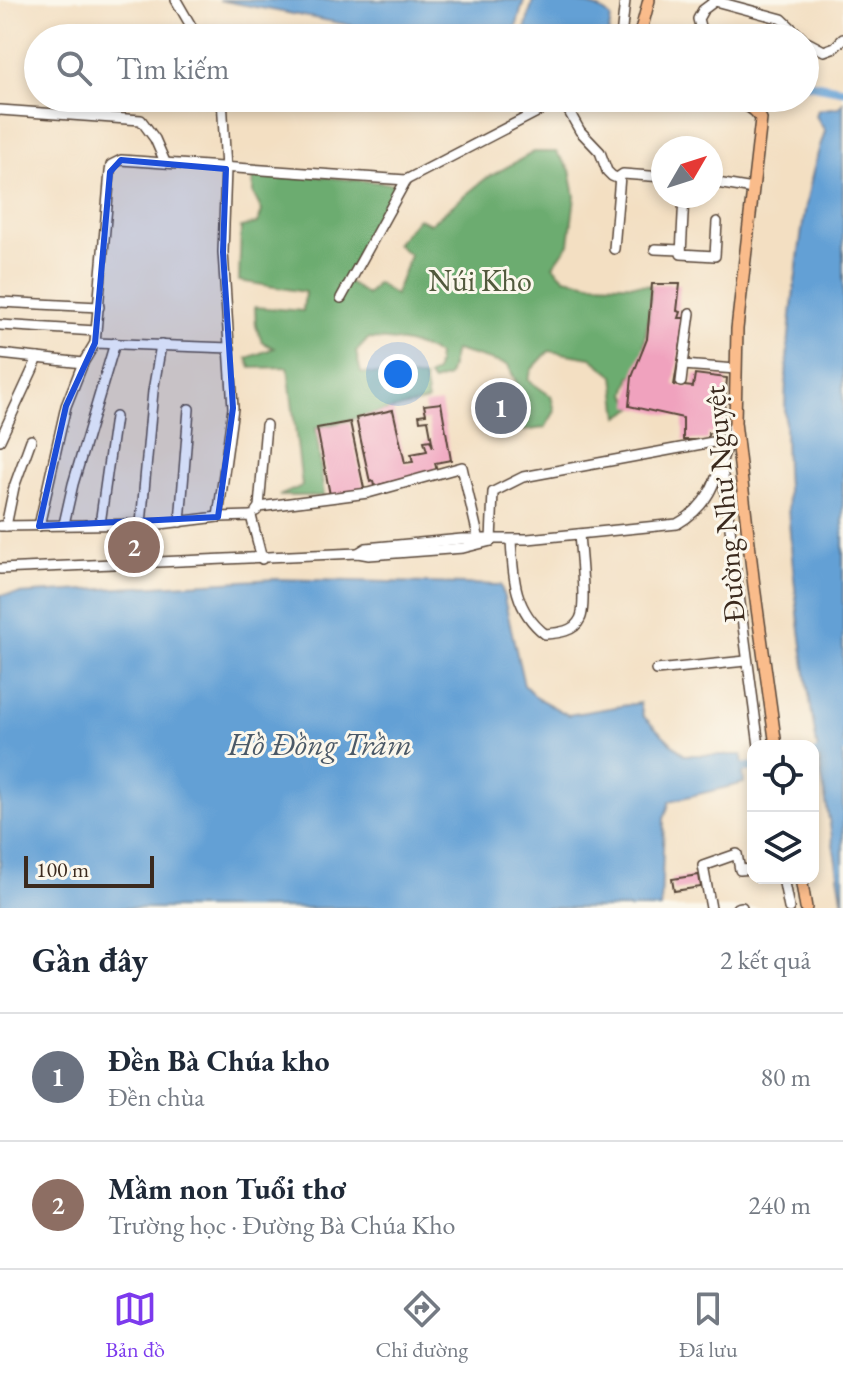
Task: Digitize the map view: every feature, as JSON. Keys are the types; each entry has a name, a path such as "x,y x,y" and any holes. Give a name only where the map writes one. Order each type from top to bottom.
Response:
{"main road":[{"path":"643,24 649,0"},
{"name":"Đường Như Nguyệt","path":"758,112 761,123 737,329 735,422 775,740"},
{"path":"800,884 806,908"}],"street":[{"path":"176,0 190,24"},
{"path":"624,24 628,0"},
{"path":"699,24 698,19 703,10 715,1 782,19 788,24"},
{"path":"819,48 829,50 843,39"},
{"path":"0,110 24,112"},
{"path":"28,112 141,120 155,139 165,162"},
{"path":"218,517 233,408 223,252 226,169 223,112"},
{"path":"39,526 66,406 83,363 95,343 111,165 121,160 165,162 226,169 406,180 536,112"},
{"path":"570,112 580,131 600,152 607,171 619,179"},
{"path":"614,249 619,179 623,174 651,176"},
{"path":"341,298 406,180"},
{"path":"723,184 753,189"},
{"path":"683,208 681,254 715,256 717,222"},
{"path":"655,249 681,250"},
{"path":"0,302 99,307"},
{"path":"681,382 690,313"},
{"path":"0,325 96,331"},
{"path":"95,343 230,348"},
{"path":"64,524 115,343"},
{"path":"141,524 153,391 161,345"},
{"path":"0,354 83,363"},
{"path":"0,440 38,358"},
{"path":"683,365 736,369"},
{"path":"180,522 189,409"},
{"path":"100,524 115,417"},
{"path":"358,553 366,548 462,539 511,540 677,524 690,517 709,497 735,422"},
{"path":"31,440 3,526 180,522 251,516 259,507 266,425"},
{"path":"491,541 493,492 523,477 580,464 729,439"},
{"name":"Đường Như Nguyệt","path":"722,464 758,740"},
{"path":"259,507 368,493 462,467 479,540"},
{"path":"251,516 262,559"},
{"path":"511,540 517,595 530,623 545,634 561,633 581,618 584,602 579,534"},
{"path":"0,569 358,553 369,555 463,548 491,541"},
{"path":"656,670 746,661"},
{"path":"711,908 703,866 737,854 740,870 747,869"},
{"path":"784,884 789,908"}],"highlighted area":[{"path":"121,160 226,169 223,252 233,408 218,517 39,526 66,406 95,343 110,172"}],"green space":[{"name":"Núi Kho","path":"534,152 556,152 570,170 575,196 569,244 553,266 565,278 590,283 650,285 643,368 642,372 631,376 626,394 635,407 619,417 614,376 591,358 549,351 532,369 528,380 551,396 555,411 545,428 514,432 502,424 517,384 508,365 455,350 448,377 433,382 428,377 436,372 438,355 404,342 368,339 356,352 361,373 424,378 428,401 316,428 324,496 279,496 302,486 288,367 251,368 247,358 274,348 262,342 256,326 255,307 303,311 305,292 239,281 241,227 258,223 262,211 253,193 253,170 397,184 344,279 367,295 377,283 395,295 410,255 396,244 418,218 430,224 485,179"}],"water":[{"path":"219,0 524,0 517,24 345,24"},
{"path":"533,0 586,4 611,18 610,24 527,24"},
{"path":"843,102 843,904 804,662 786,479 788,342 802,232 811,181 825,131 816,116 819,110 839,107"},
{"name":"Hồ Đồng Trầm","path":"276,579 501,585 524,685 537,698 568,715 640,703 643,716 684,755 742,755 744,783 670,801 664,819 661,908 0,908 0,595"}],"building":[{"path":"652,284 680,284 677,311 681,312 679,318 685,318 674,385 693,387 695,374 727,378 723,426 719,434 708,433 708,440 683,440 683,418 629,406 632,377 647,339"},
{"path":"441,403 451,460 435,463 437,471 374,486 373,481 370,482 356,418 393,410 405,463 413,462 411,454 427,451 424,441 430,440 433,447 428,420 420,421 419,415 426,414 424,405"},
{"path":"350,422 365,493 331,500 317,428"},
{"path":"699,875 701,887 674,891 672,879"}],"waterway":[{"path":"819,86 843,90"},
{"path":"819,754 843,749"},
{"path":"743,768 747,768"}],"place":[{"name":"Đền Bà Chúa kho","path":"501,408"},
{"name":"Mầm non Tuổi thơ","path":"134,547"}]}
